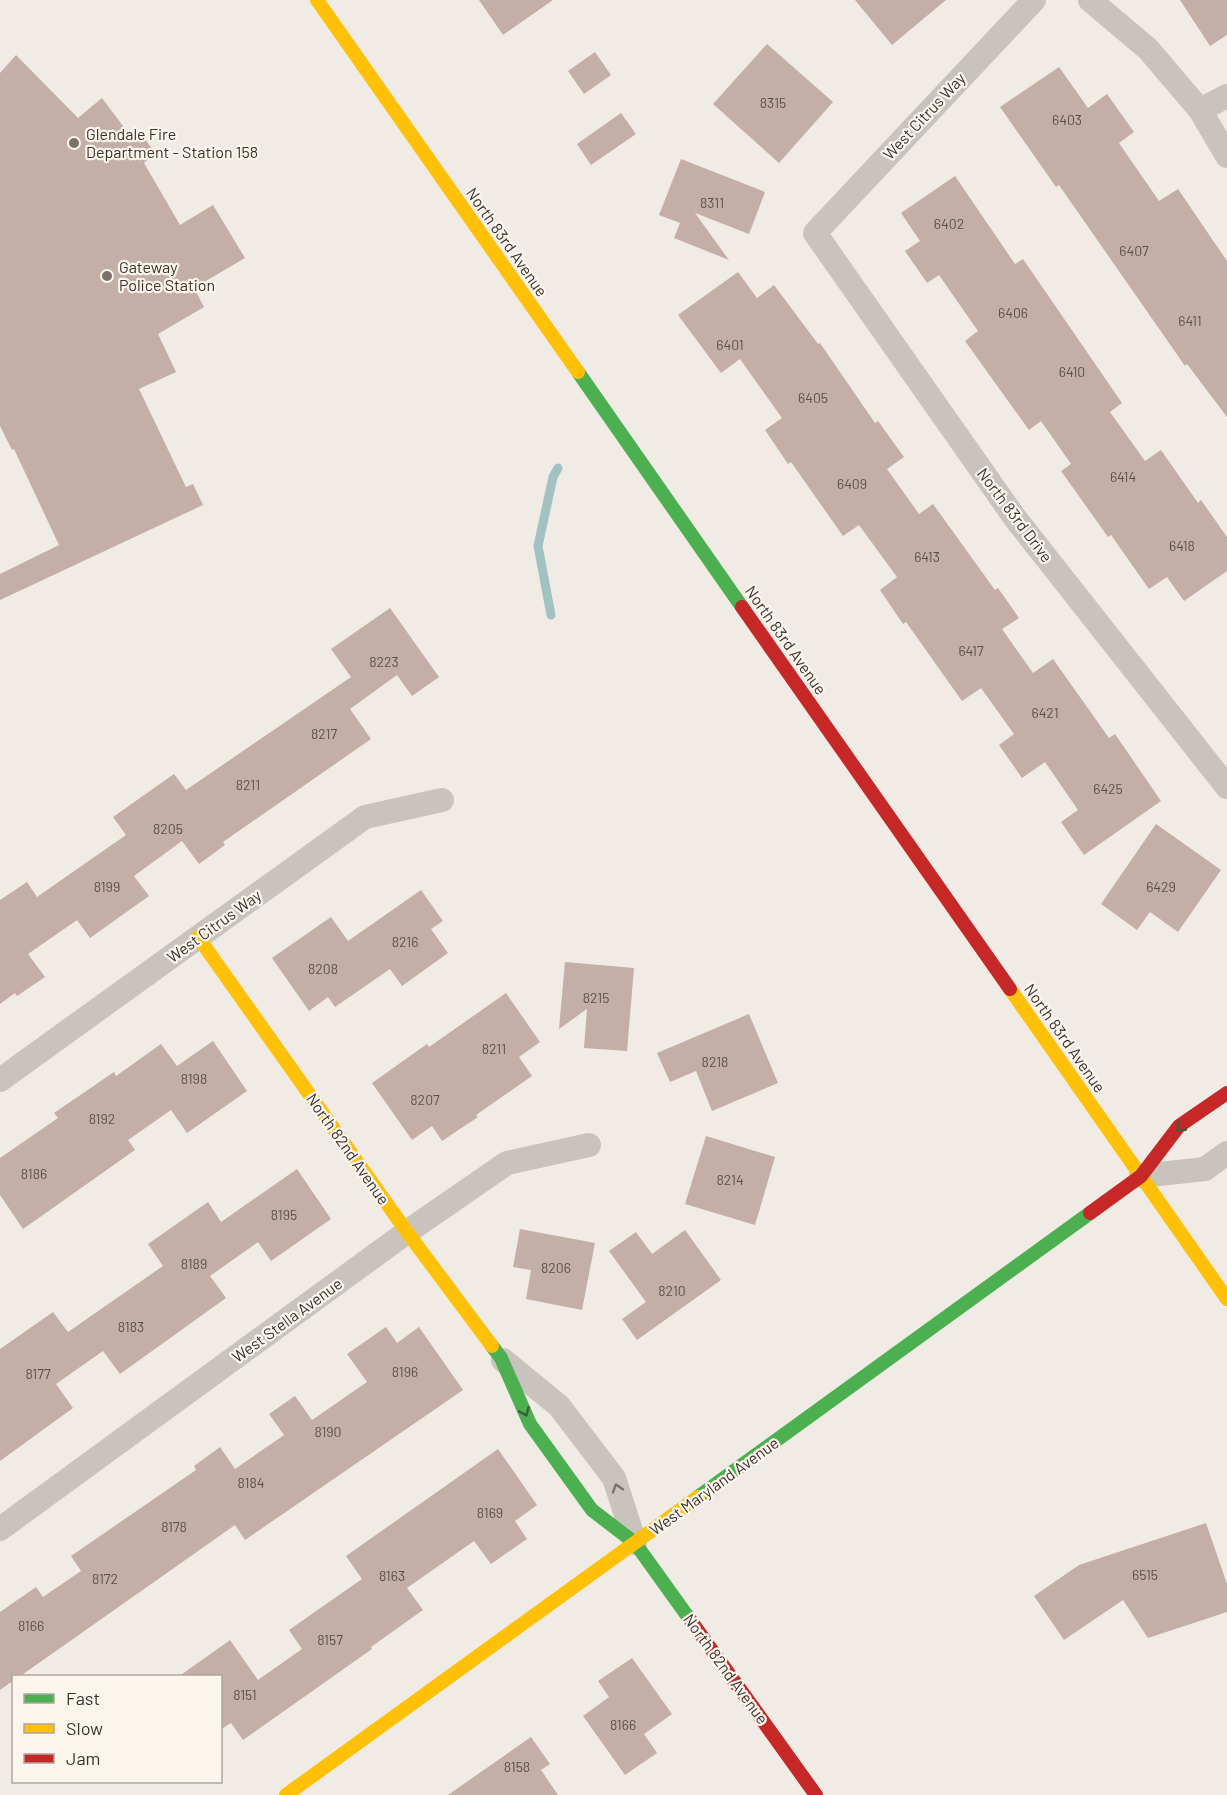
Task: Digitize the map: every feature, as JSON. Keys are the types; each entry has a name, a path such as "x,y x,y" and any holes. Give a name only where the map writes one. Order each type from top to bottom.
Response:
{"street":[{"name":"North 83rd Avenue","path":"317,0 1227,1299"},
{"name":"West Citrus Way","path":"814,233 1034,0"},
{"path":"1090,0 1148,49 1200,110 1227,156"},
{"path":"1200,110 1227,96"},
{"name":"North 83rd Drive","path":"814,233 1015,518 1227,787"},
{"name":"West Citrus Way","path":"0,1080 365,818 442,800"},
{"name":"North 82nd Avenue","path":"198,937 407,1232 501,1358 530,1424 592,1509 635,1543 816,1795"},
{"name":"West Maryland Avenue","path":"286,1795 1141,1176 1179,1126 1227,1093"},
{"name":"West Stella Avenue","path":"0,1529 407,1232 507,1163 589,1144"},
{"name":"West Maryland Avenue","path":"1141,1176 1205,1168 1227,1153"},
{"name":"North 82nd Avenue","path":"501,1358 559,1406 614,1478 635,1543"}],"building":[{"path":"479,0 553,0 503,35"},
{"path":"855,0 946,0 892,45"},
{"path":"1180,0 1227,0 1227,35 1210,46"},
{"path":"767,44 833,102 779,163 713,104"},
{"path":"595,52 611,75 584,94 568,71"},
{"path":"16,55 78,118 102,98 129,134 137,128 155,153 144,163 180,225 213,205 245,258 194,288 204,307 158,334 176,372 139,389 186,487 193,484 203,505 0,600 0,574 59,545 14,449 12,450 0,426 0,73"},
{"path":"1059,67 1088,108 1107,94 1134,132 1119,143 1159,201 1178,189 1227,261 1227,417 1187,364 1185,366 1059,185 1056,187 1000,107"},
{"path":"621,113 636,134 591,165 577,144"},
{"path":"681,159 765,192 749,234 695,213 729,260 674,238 680,223 659,215"},
{"path":"955,176 1015,264 1023,259 1122,403 1110,412 1145,461 1161,450 1198,503 1201,500 1227,537 1227,571 1184,601 1167,577 1149,589 1111,535 1108,537 1061,471 1071,464 1041,421 1029,430 965,341 978,331 939,275 927,283 905,251 920,241 901,213"},
{"path":"738,272 757,298 774,285 818,344 820,343 875,423 878,421 904,457 887,469 919,514 933,504 995,590 998,588 1019,618 1002,629 1033,673 1053,659 1109,738 1115,734 1161,801 1084,855 1061,822 1078,810 1045,762 1022,778 999,745 1014,734 981,688 962,701 906,622 903,624 880,590 897,577 859,525 843,536 791,462 788,464 765,430 782,418 740,359 721,373 678,315"},
{"path":"390,608 439,677 412,696 397,675 350,709 371,739 223,842 225,845 199,864 182,841 134,876 149,896 90,938 77,920 28,954 45,977 17,996 15,993 0,1004 0,900 27,882 37,897 126,835 113,817 174,774 186,790 351,677 331,649"},
{"path":"1156,824 1221,870 1178,932 1150,912 1137,930 1101,904"},
{"path":"421,890 443,921 431,929 448,953 402,986 390,969 335,1007 328,997 309,1011 272,958 331,917 348,941"},
{"path":"565,962 634,968 627,1051 584,1048 587,1009 559,1029"},
{"path":"506,993 540,1042 519,1057 532,1076 442,1141 432,1126 412,1140 372,1083 427,1044 429,1047"},
{"path":"749,1014 778,1083 712,1111 696,1071 670,1082 657,1053"},
{"path":"213,1041 247,1091 187,1133 171,1110 128,1140 135,1150 23,1229 0,1195 0,1158 58,1118 54,1113 114,1072 116,1076 161,1044 177,1066"},
{"path":"706,1136 775,1157 755,1225 685,1204"},
{"path":"297,1169 331,1219 271,1261 258,1242 210,1276 226,1298 120,1374 103,1351 56,1384 73,1408 0,1461 0,1349 53,1312 68,1332 163,1266 148,1244 208,1202 221,1222"},
{"path":"520,1229 595,1243 582,1310 526,1299 531,1270 513,1267"},
{"path":"685,1230 721,1280 637,1340 622,1319 646,1302 609,1251 636,1232 652,1254"},
{"path":"386,1327 397,1343 419,1327 463,1390 245,1540 235,1525 22,1675 12,1675 12,1681 0,1690 0,1612 36,1587 43,1597 81,1571 71,1556 196,1470 194,1466 220,1447 235,1469 284,1435 269,1414 295,1396 312,1420 367,1382 347,1354"},
{"path":"498,1449 537,1505 515,1521 527,1539 491,1564 474,1541 407,1588 423,1610 371,1647 372,1649 243,1740 231,1723 222,1729 222,1675 181,1675 230,1640 258,1680 302,1649 289,1630 362,1579 346,1556"},
{"path":"1206,1523 1227,1584 1227,1612 1148,1638 1123,1600 1064,1640 1034,1596 1079,1565"},
{"path":"632,1658 672,1714 644,1734 657,1753 625,1775 583,1716 609,1697 598,1681"},
{"path":"531,1737 550,1764 541,1770 558,1795 448,1795"}],"waterway":[{"path":"551,615 538,546 553,477 558,468"}],"traffic: fast":[{"path":"578,372 742,607"},
{"path":"698,1497 1090,1213"},
{"path":"492,1346 501,1358 530,1424 592,1510 635,1543 691,1621"}],"traffic: slow":[{"path":"317,0 578,372"},
{"path":"198,937 407,1232 492,1346"},
{"path":"1010,989 1227,1299"},
{"path":"286,1795 698,1497"}],"traffic: jam":[{"path":"742,607 1010,989"},
{"path":"1090,1213 1141,1176 1179,1126 1227,1093"},
{"path":"691,1621 816,1795"}],"place":[{"name":"Glendale Fire Department - Station 158","path":"74,143"},
{"name":"Gateway Police Station","path":"107,276"}]}
